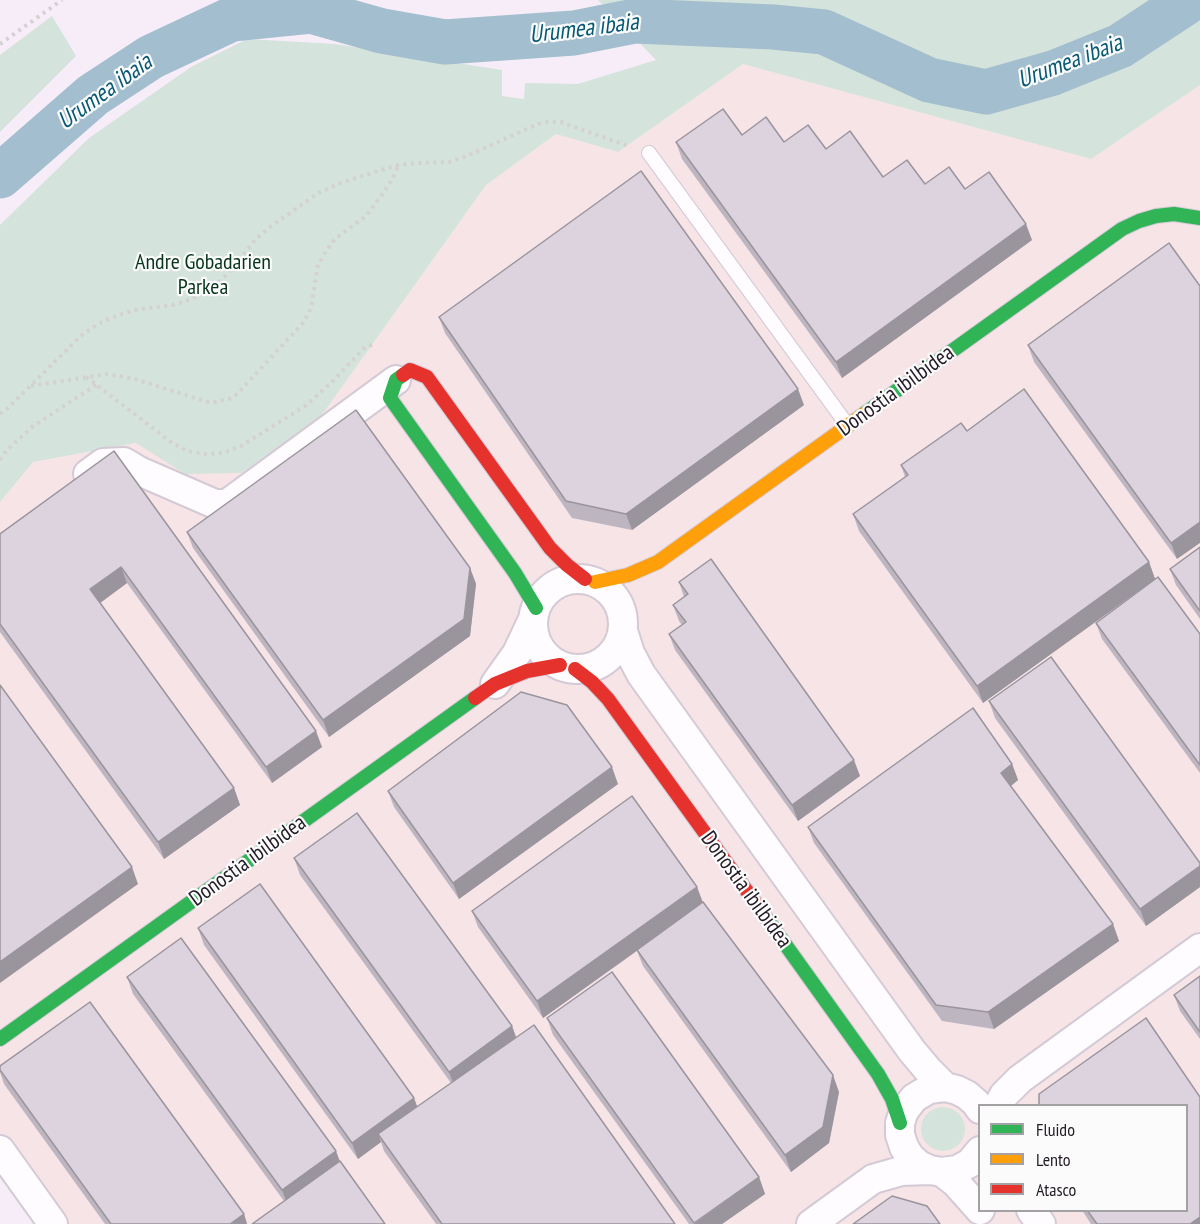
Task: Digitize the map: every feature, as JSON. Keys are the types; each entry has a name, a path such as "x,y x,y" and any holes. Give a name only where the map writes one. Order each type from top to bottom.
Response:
{"street":[{"name":"Donostia ibilbidea","path":"590,581 628,575 658,562 1122,229 1156,216 1174,214 1200,218"},
{"path":"65,491 103,463 124,462 214,504 226,504 410,370 427,377 550,548 567,566 608,590 618,602 623,616 623,631 618,646 611,656 590,668 567,667 548,657 539,646 534,633 535,614 541,599 550,589 574,579 590,581"},
{"path":"396,380 390,398 515,573 535,614"},
{"name":"Donostia ibilbidea","path":"495,684 517,653 535,614"},
{"name":"Donostia ibilbidea","path":"623,631 630,653 641,674 912,1051 945,1087"},
{"name":"Donostia ibilbidea","path":"0,1039 495,684 527,671 567,667 592,682 608,699 878,1074 892,1099 900,1126"},
{"path":"999,1104 1004,1095 1020,1079 1200,948"},
{"path":"873,1179 889,1155 904,1111 914,1098 929,1089 945,1087 967,1095 978,1106"},
{"path":"900,1126 900,1135 910,1157 919,1165 936,1171 956,1183 978,1208"},
{"path":"811,1224 873,1179 901,1171 957,1170 970,1163 978,1153"},
{"path":"2,1156 53,1224"},
{"path":"982,1212 991,1224"}],"lane":[{"path":"649,153 848,426"}],"path":[{"path":"0,44 62,0"},
{"path":"0,414 82,335 98,324 135,310 173,305 205,292 231,270 256,239 295,208 320,192 351,179 398,165 450,162 537,124 548,122 561,122 649,153"},
{"path":"30,386 107,374 119,375 208,402 232,398 304,322 311,308 318,265 326,251 335,239 366,216 393,178 398,165"},
{"path":"86,376 171,442 187,451 205,454 223,453 241,446 304,406 331,383 364,347 372,345"},
{"path":"0,460 6,451 32,427 96,385"}],"shaded area":[{"path":"743,64 1091,159 1200,85 1200,1224 53,1224 0,1150 0,502 33,462 137,443 185,474 319,419 486,185 556,134 618,152"}],"green space":[{"name":"Andre Gobadarien Parkea","path":"598,0 1200,0 1200,85 1091,159 743,64 618,152 556,134 486,185 319,419 241,473 185,474 136,443 33,462 0,502 0,225 89,138 191,67 247,39 335,44 502,70 502,96 524,99 525,83 578,84 656,60"},
{"path":"52,16 76,56 0,132 0,55"},
{"path":"943,1107 959,1113 965,1129 959,1145 943,1151 927,1145 921,1129 927,1113"}],"building":[{"path":"723,109 742,135 766,117 784,142 808,125 826,149 850,131 883,177 907,160 925,184 949,167 965,189 989,172 1026,224 836,362 676,142"},
{"path":"641,171 798,389 626,514 566,501 439,317"},
{"path":"1169,243 1200,286 1200,522 1171,543 1028,345"},
{"path":"1024,389 1149,562 977,686 853,514 908,475 901,465 961,423 967,431"},
{"path":"356,410 470,568 464,619 323,720 187,532"},
{"path":"114,451 316,731 266,767 121,567 90,589 234,788 158,842 0,624 0,534"},
{"path":"1200,547 1200,611 1170,569"},
{"path":"711,559 854,760 792,805 669,634 686,622 673,605 688,594 679,582"},
{"path":"1158,577 1200,634 1200,765 1096,623"},
{"path":"1051,657 1200,863 1200,866 1140,909 989,701"},
{"path":"0,685 132,867 0,962"},
{"path":"521,692 567,705 612,767 453,883 388,791"},
{"path":"973,708 1012,764 1001,773 1113,924 988,1012 936,1005 808,827"},
{"path":"632,796 697,887 537,1001 472,911"},
{"path":"357,813 512,1026 449,1072 294,858"},
{"path":"260,884 414,1098 352,1143 198,928"},
{"path":"703,902 833,1075 823,1127 785,1155 637,950"},
{"path":"181,938 336,1151 282,1190 127,977"},
{"path":"612,972 759,1177 694,1223 547,1018"},
{"path":"1200,976 1200,1032 1174,995"},
{"path":"90,1002 244,1214 230,1224 111,1224 0,1070 0,1066"},
{"path":"1146,1018 1200,1097 1200,1217 1190,1224 1097,1224 1088,1212 1188,1212 1188,1104 1039,1104 1039,1094"},
{"path":"534,1025 675,1224 442,1224 378,1134"},
{"path":"340,1161 385,1224 252,1224"},
{"path":"892,1196 927,1206 940,1224 853,1224"}],"waterway":[{"name":"Urumea ibaia","path":"0,176 93,95 151,57 232,19 311,11 382,31 445,42 574,33 635,21 773,27 824,32 929,80 986,92 1053,73 1120,46 1188,0"}],"traffic: fast":[{"path":"864,414 1122,229 1156,216 1174,214 1200,218"},
{"path":"403,375 396,380 390,398 515,573 536,608"},
{"path":"0,1039 475,698"},
{"path":"757,905 878,1074 892,1099 900,1123"}],"traffic: slow":[{"path":"595,582 628,575 658,562 864,414"}],"traffic: jam":[{"path":"403,375 410,370 427,377 550,548 585,579"},
{"path":"475,698 495,684 527,671 560,665"},
{"path":"575,669 592,682 608,699 757,905"}]}
